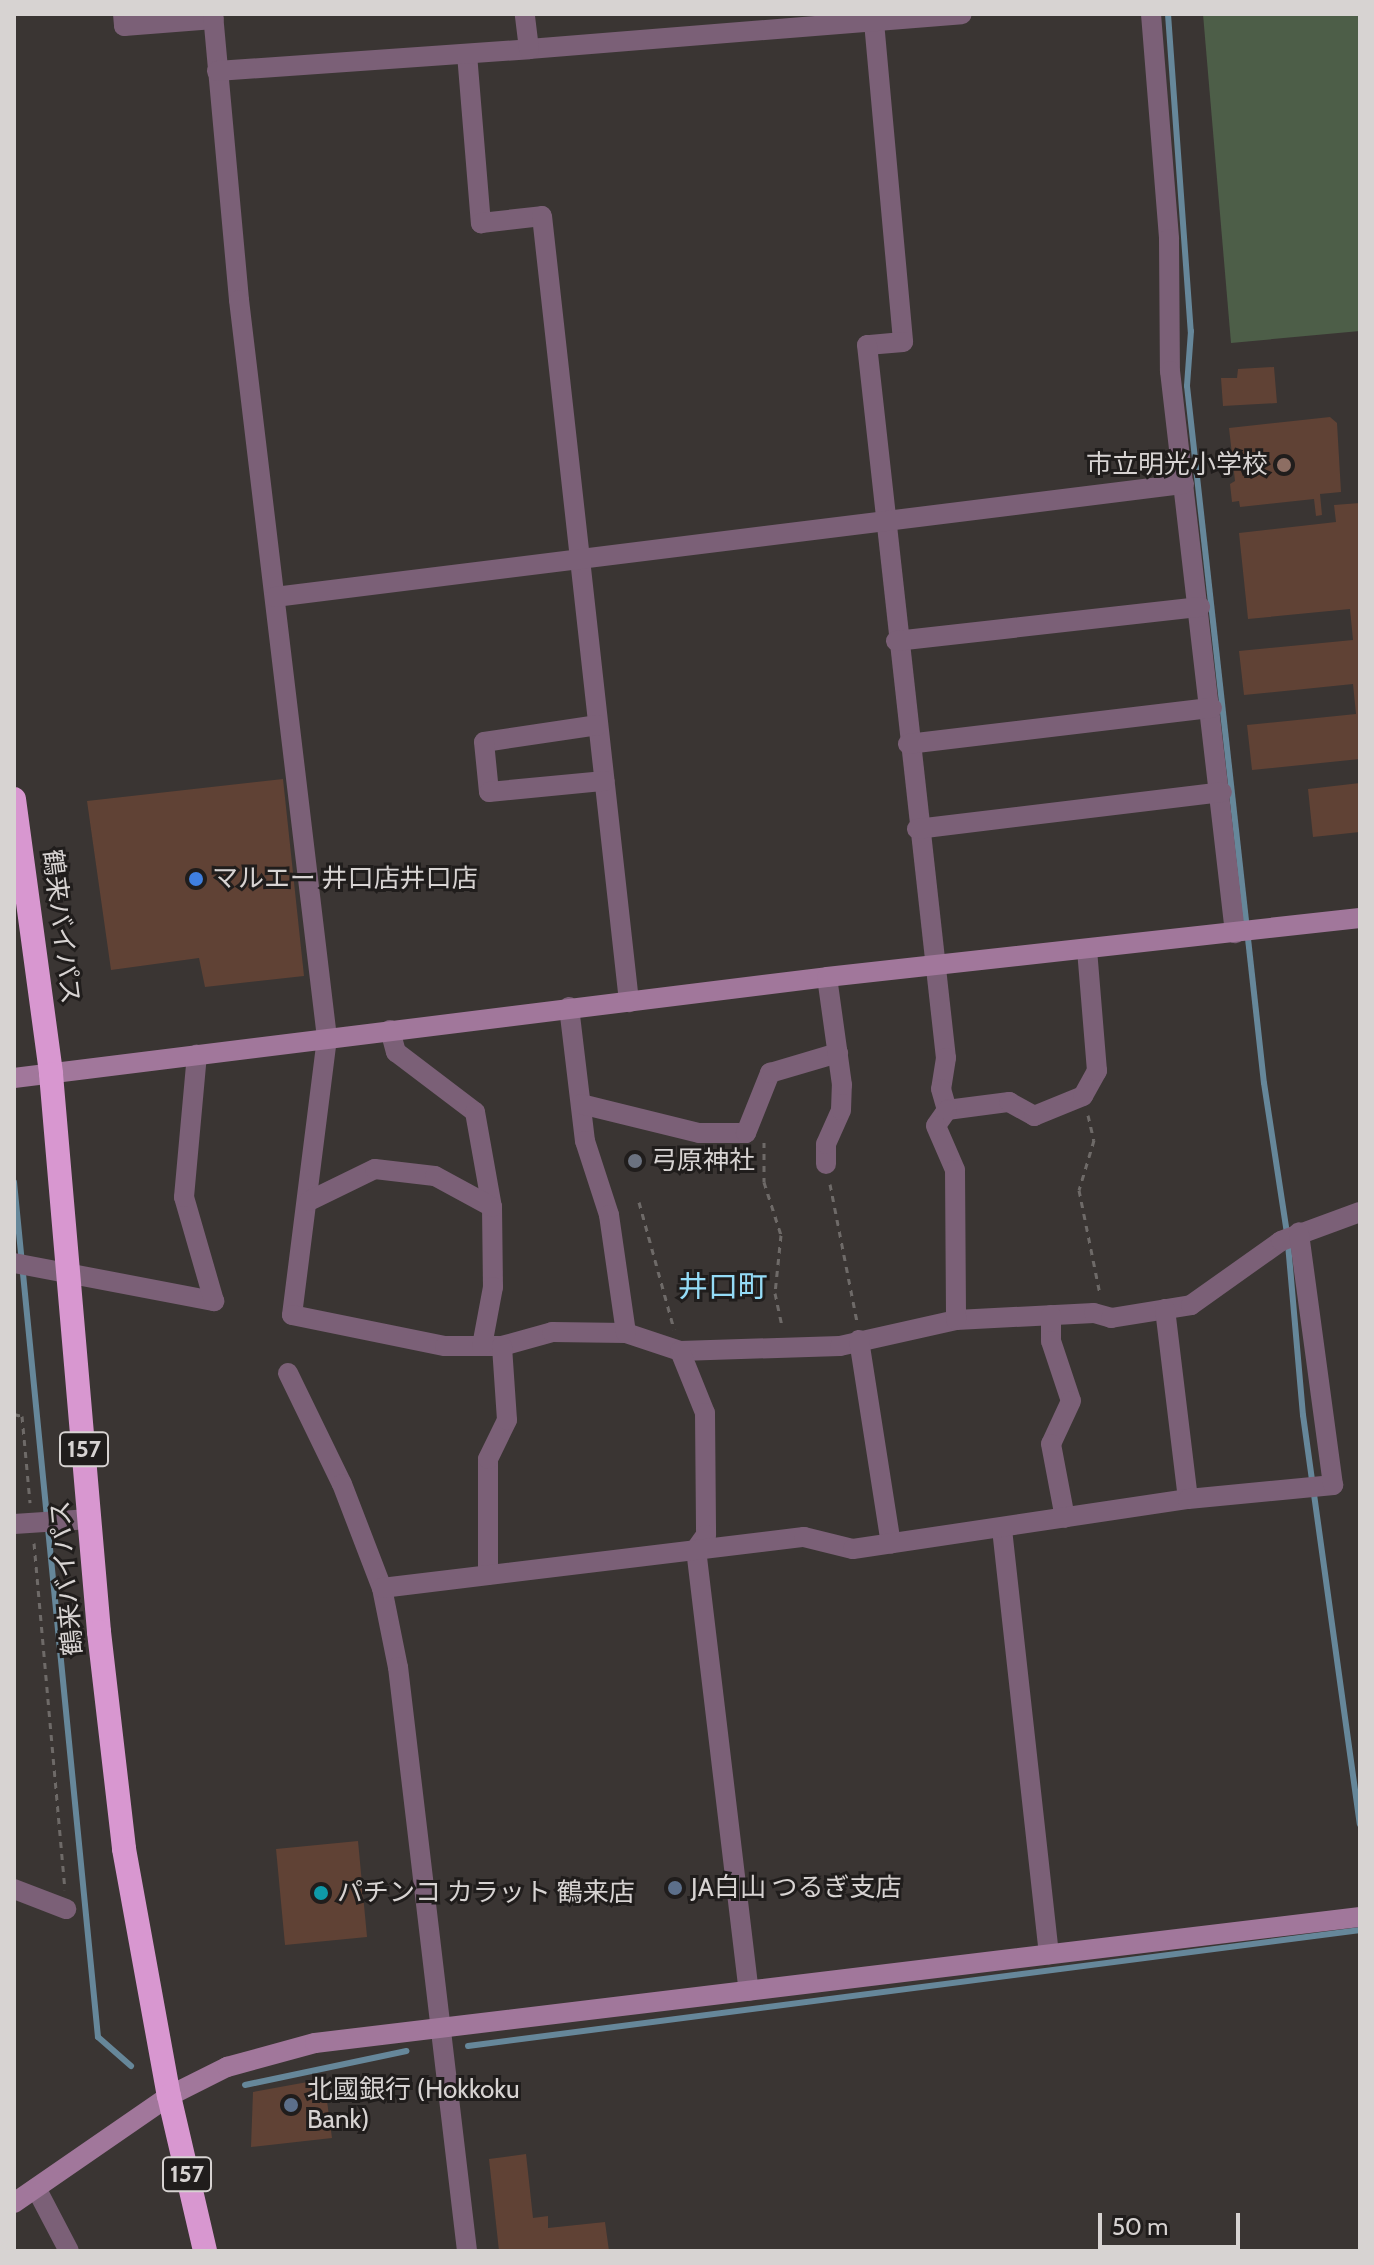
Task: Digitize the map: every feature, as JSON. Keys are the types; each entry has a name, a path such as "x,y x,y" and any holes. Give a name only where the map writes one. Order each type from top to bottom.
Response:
{"highway":[{"name":"鶴来バイパス","path":"14,799 51,1074 90,1519 124,1849 169,2096 205,2251"}],"street":[{"path":"123,14 124,26 213,16 275,597 327,1038 309,1201 292,1315 445,1346 492,1346 552,1332 626,1333 680,1351 840,1346 956,1320 1094,1313 1111,1318 1191,1305 1291,1236 1360,1212"},
{"path":"525,14 529,49"},
{"path":"217,71 529,49 839,19 874,22 962,14"},
{"path":"1151,14 1169,253 1170,371 1222,792 1244,932"},
{"path":"874,22 903,342 867,345 896,641 936,966 947,1110 936,1126 955,1170 956,1320"},
{"path":"467,54 481,223 542,216 629,1002"},
{"path":"275,597 1184,484"},
{"path":"896,641 1200,607"},
{"path":"908,744 1212,708"},
{"path":"598,725 484,742 489,792 604,781"},
{"path":"917,829 1222,792"},
{"path":"14,1078 569,1007 1360,918"},
{"path":"947,1110 1009,1102 1034,1116 1083,1096 1097,1071 1087,949"},
{"path":"826,1164 826,1144 841,1110 838,1053 827,977"},
{"path":"569,1007 585,1141 609,1215 626,1333"},
{"path":"390,1030 396,1052 475,1112 492,1207 492,1346 507,1420 488,1459 488,1575"},
{"path":"581,1104 699,1133 746,1133 770,1073 838,1053"},
{"path":"22,1264 214,1301 184,1197 197,1055"},
{"path":"309,1201 375,1169 435,1176 492,1207"},
{"path":"382,1588 804,1537 853,1549 1188,1499 1333,1485 1291,1236"},
{"path":"1165,1309 1188,1499"},
{"path":"1051,1315 1051,1341 1071,1401 1051,1444 1065,1518"},
{"path":"859,1340 891,1544"},
{"path":"680,1351 705,1413 706,1535 696,1549 749,1991"},
{"path":"288,1373 342,1484 382,1588 398,1667 438,2029 467,2251"},
{"path":"23,1526 90,1519"},
{"path":"1002,1529 1049,1954"},
{"path":"14,1889 66,1909"},
{"path":"14,2203 169,2096 227,2067 315,2043 1360,1917"},
{"path":"36,2188 69,2251"}],"path":[{"path":"1083,1096 1094,1140 1079,1190 1101,1293 1094,1313"},
{"path":"746,1133 764,1143 764,1182 781,1235 775,1293 782,1349"},
{"path":"826,1164 859,1340"},
{"path":"639,1202 680,1351"},
{"path":"14,1414 22,1416 31,1511"},
{"path":"23,1526 66,1909"}],"green space":[{"path":"1203,14 1360,14 1360,331 1231,343"}],"building":[{"path":"1274,367 1277,403 1223,406 1221,378 1237,378 1238,369"},
{"path":"1330,417 1337,423 1341,492 1320,494 1322,515 1316,516 1314,499 1240,507 1239,501 1232,502 1230,484 1235,481 1229,428"},
{"path":"1360,503 1360,759 1252,770 1247,725 1356,714 1353,684 1244,695 1239,651 1353,640 1350,609 1248,619 1239,533 1336,522 1334,505"},
{"name":"マルエー 井口店井口店","path":"283,779 304,976 205,987 199,958 111,970 87,801"},
{"path":"1360,783 1360,832 1313,837 1308,789"},
{"name":"パチンコ カラット 鶴来店","path":"358,1841 367,1937 285,1945 276,1849"},
{"name":"北國銀行 (Hokkoku Bank)","path":"324,2079 332,2138 251,2147 253,2092"},
{"path":"526,2154 533,2218 548,2216 548,2228 605,2222 609,2251 499,2251 489,2159"}],"waterway":[{"path":"1168,14 1191,331 1187,386 1264,1083 1287,1233"},
{"path":"14,1182 98,2037 131,2066"},
{"path":"1288,1244 1303,1415 1360,1824"},
{"path":"468,2046 1360,1930"},
{"path":"245,2085 406,2051"}],"place":[{"name":"市立明光小学校","path":"1284,465"},
{"name":"マルエー 井口店井口店","path":"196,879"},
{"name":"弓原神社","path":"635,1161"},
{"name":"JA白山 つるぎ支店","path":"675,1888"},
{"name":"パチンコ カラット 鶴来店","path":"321,1893"},
{"name":"北國銀行 (Hokkoku Bank)","path":"291,2105"}],"district":[{"name":"井口町","path":"723,1287"}]}
